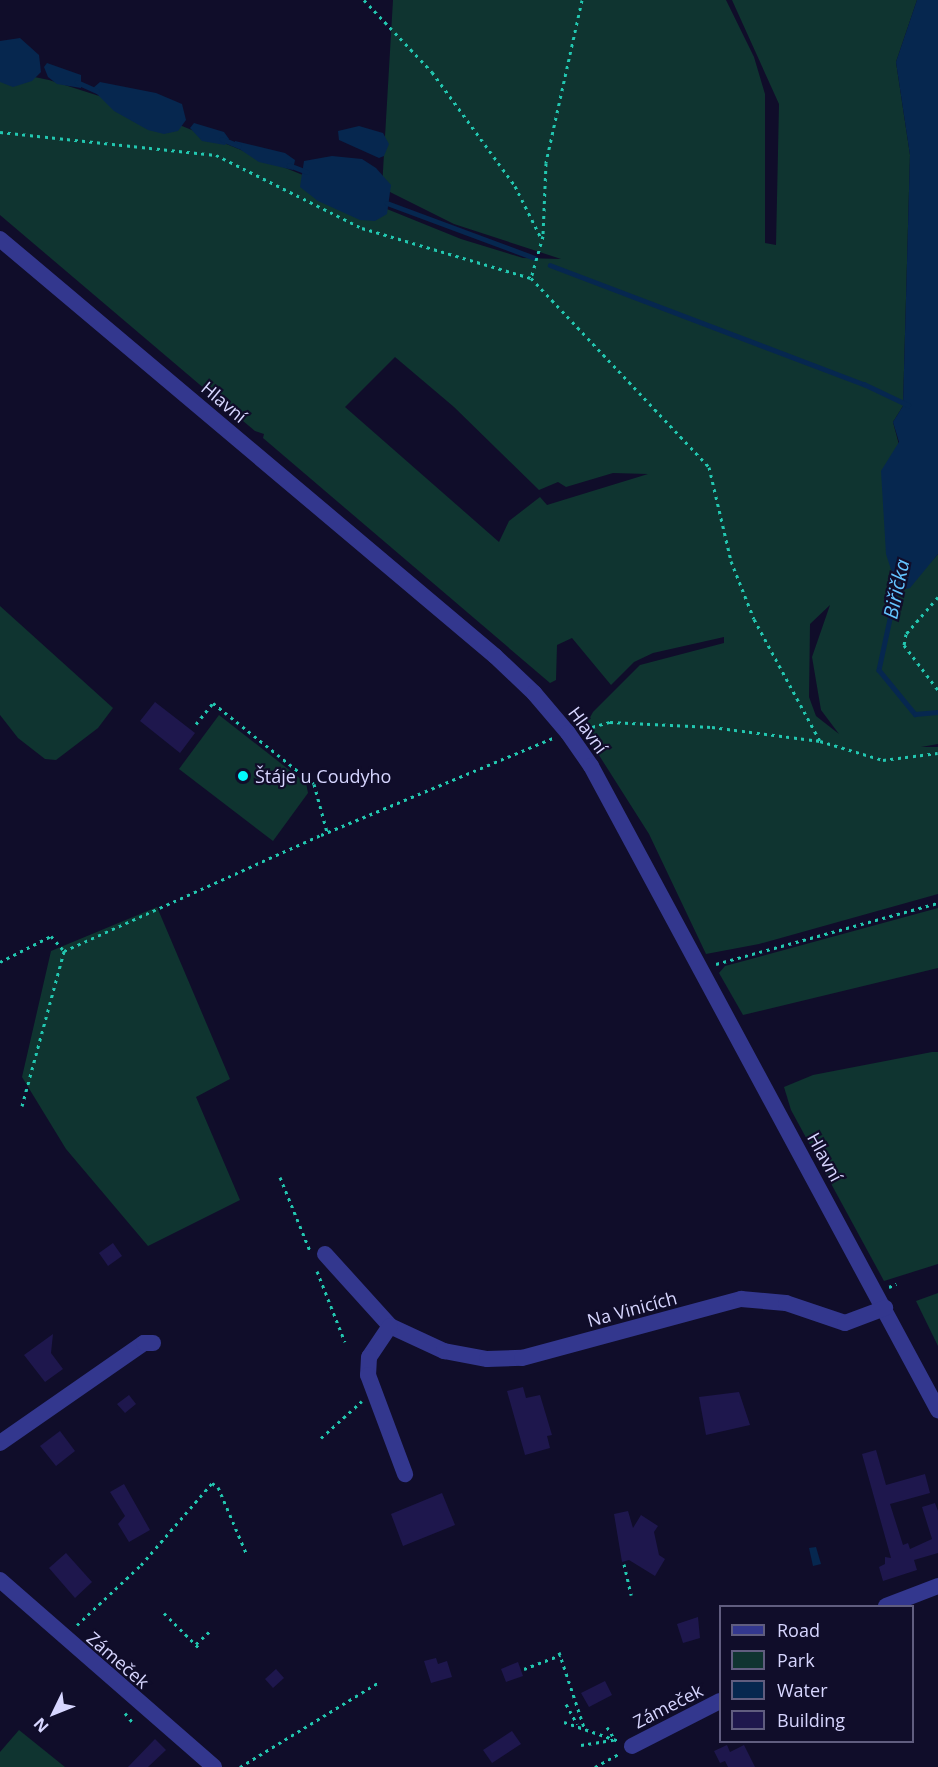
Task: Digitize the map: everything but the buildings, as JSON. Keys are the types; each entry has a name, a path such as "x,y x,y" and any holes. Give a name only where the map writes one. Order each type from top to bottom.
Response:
{"street":[{"name":"Hlavní","path":"0,239 495,656 534,693 568,733 591,766 938,1410"},
{"name":"Na Vinicích","path":"325,1254 390,1326 444,1351 487,1359 522,1358 741,1299 786,1303 845,1323 885,1308"},
{"path":"390,1326 369,1357 368,1375 405,1474"},
{"path":"0,1443 150,1341"},
{"name":"Zámeček","path":"0,1580 63,1638 214,1767"},
{"path":"892,1605 938,1586"},
{"name":"Zámeček","path":"632,1746 719,1702"}],"path":[{"path":"364,0 432,72 515,186 542,240"},
{"path":"531,278 542,240 546,163 582,0"},
{"path":"0,132 216,155 362,228 531,278 709,467 731,561 754,619 820,741"},
{"path":"938,597 906,634 904,645 938,690"},
{"path":"196,724 213,704 314,784 327,832"},
{"path":"64,951 327,832 568,733 610,722 712,727 820,741 883,760 938,753"},
{"path":"700,969 938,903"},
{"path":"0,962 51,936 64,951"},
{"path":"22,1106 64,951"},
{"path":"321,1438 373,1391"},
{"path":"63,1638 141,1565 212,1483 218,1487 247,1555"},
{"path":"624,1564 631,1594"},
{"path":"165,1613 200,1649"},
{"path":"196,1644 210,1631"},
{"path":"524,1669 560,1653 584,1727"},
{"path":"240,1767 379,1682"},
{"path":"566,1704 578,1725"},
{"path":"564,1722 584,1727 615,1740"},
{"path":"607,1727 615,1740"},
{"path":"581,1745 615,1740"},
{"path":"595,1767 632,1746"}],"green space":[{"path":"393,0 726,0 754,57 765,94 765,243 776,245 779,104 732,0 917,0 896,62 910,155 903,406 893,422 930,563 938,554 938,744 921,747 938,747 938,894 759,944 706,954 649,834 583,730 593,712 640,665 724,643 724,637 653,653 634,662 611,685 572,638 557,645 556,680 550,683 263,438 264,434 255,431 0,215 0,70 49,80 140,109 461,239 523,258 561,259 454,224 382,188","holes":["395,357 454,407 539,490 558,482 566,487 613,473 648,474 547,505 540,497 509,521 499,542 345,407","830,605 812,657 821,710 839,734 816,716 809,697 810,624"]},
{"path":"0,606 113,708 98,728 56,760 45,759 18,738 0,715"},
{"name":"Štáje u Coudyho","path":"219,715 306,783 308,793 273,841 179,769"},
{"path":"157,907 230,1079 196,1097 240,1200 148,1246 66,1149 22,1077 51,951"},
{"path":"938,908 938,968 743,1015 719,973 725,966"},
{"path":"938,1052 938,1264 884,1281 791,1110 784,1087 813,1075"},
{"path":"938,1293 938,1346 916,1301"},
{"path":"19,1730 65,1767 0,1767 0,1752"}],"water":[{"path":"917,0 938,0 938,554 910,588 898,591 886,554 881,471 899,442 893,422 903,406 910,155 896,62"},
{"path":"20,38 39,55 41,72 32,81 13,87 0,82 0,41"},
{"path":"47,63 81,75 81,88 57,84 48,77 44,67"},
{"path":"100,82 156,93 182,104 186,120 178,131 164,134 148,130 114,111 92,89"},
{"path":"194,123 224,132 229,139 225,145 202,141 190,128"},
{"path":"359,126 383,133 389,144 384,156 379,158 339,140 338,131"},
{"path":"235,141 285,153 295,160 293,170 259,162 235,146"},
{"path":"332,156 362,159 376,168 391,185 387,214 375,221 360,220 318,201 300,187 304,161"},
{"path":"816,1547 821,1564 813,1566 809,1548"}],"waterway":[{"path":"77,82 97,91"},
{"path":"222,139 239,146"},
{"path":"289,165 307,172"},
{"path":"387,203 535,258"},
{"path":"550,265 864,384 908,405"},
{"name":"Biřička","path":"898,582 879,670 915,714 938,712"}],"place":[{"name":"Štáje u Coudyho","path":"243,776"}]}
